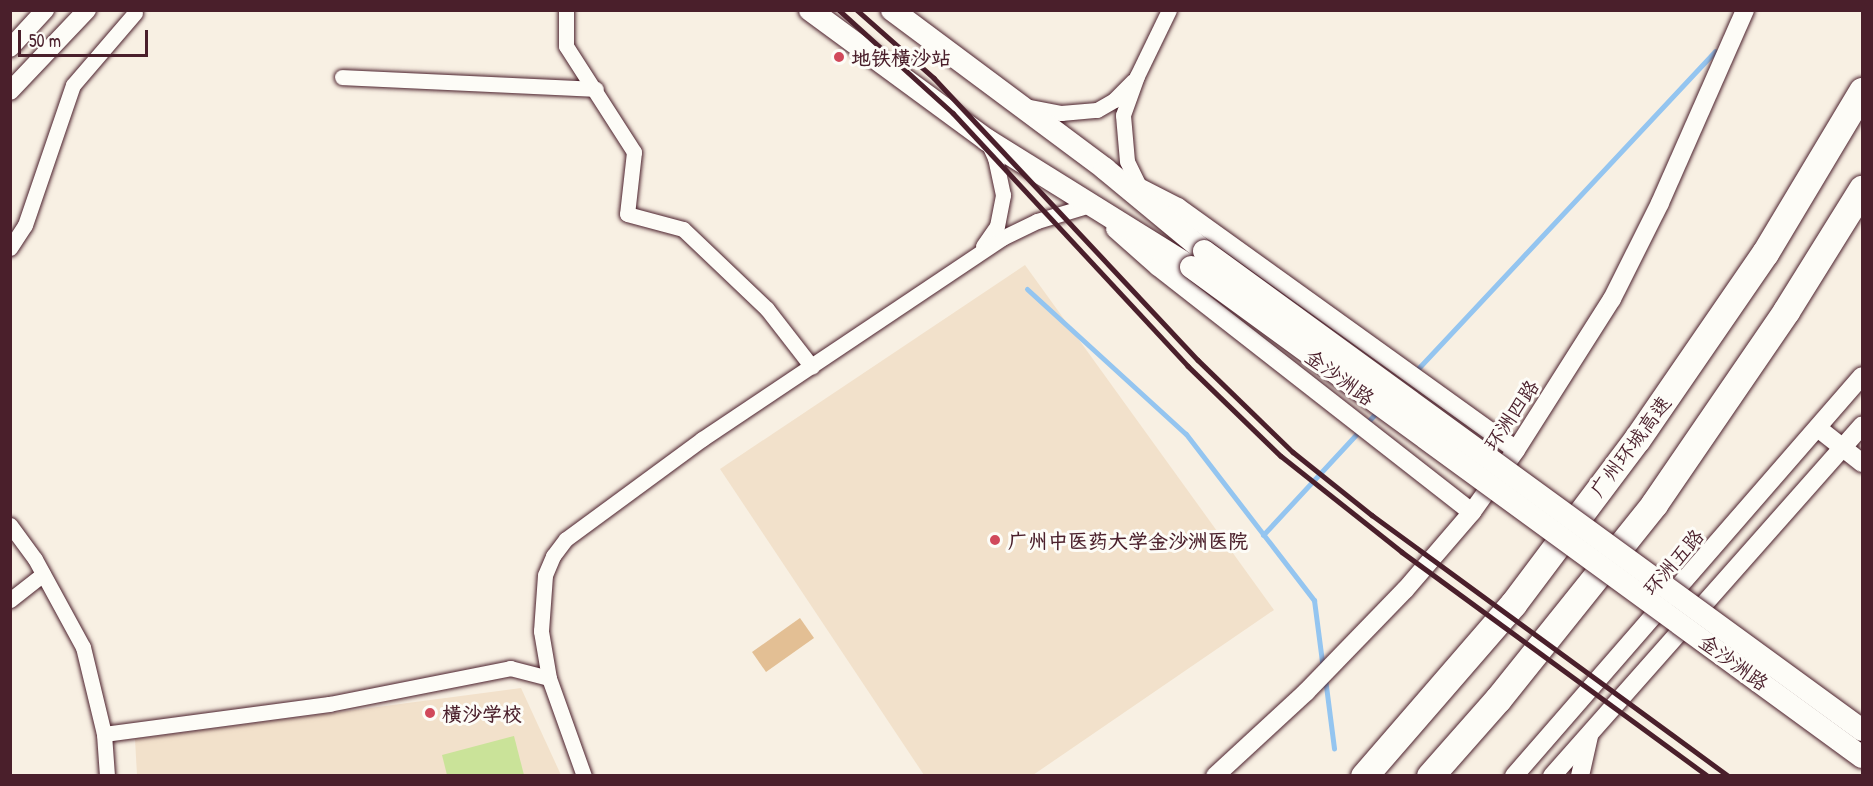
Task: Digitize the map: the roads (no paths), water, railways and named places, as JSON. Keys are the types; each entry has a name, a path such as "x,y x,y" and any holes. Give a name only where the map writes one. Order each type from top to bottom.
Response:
{"highway":[{"path":"1765,253 1863,75"},
{"name":"广州环城高速","path":"1364,776 1513,604 1679,380 1765,253 1863,91"},
{"path":"1430,776 1498,699 1654,504 1786,312 1863,189"}],"main road":[{"name":"金沙洲路","path":"810,10 987,140 1090,205 1198,259 1863,730"},
{"name":"金沙洲路","path":"892,10 1105,169 1155,212 1198,259 1863,757"}],"street":[{"path":"10,48 45,10"},
{"path":"10,91 87,10"},
{"path":"566,10 566,46 596,89 634,152 627,213 683,229 767,309 812,367"},
{"path":"1155,212 1139,187 1127,161 1122,131 1137,76 1169,10"},
{"name":"环洲四路","path":"1215,776 1306,692 1383,614 1472,512 1516,450 1612,299 1694,129 1744,10"},
{"path":"10,248 25,225 73,85 135,13"},
{"path":"1022,106 1061,113 1097,110 1114,100 1137,76"},
{"path":"342,77 596,89"},
{"path":"972,258 988,241 1001,213 1001,178 987,140"},
{"path":"1105,169 1178,207 1516,450"},
{"path":"584,776 549,678 541,631 542,599 553,556 566,539 649,476 972,258 1020,228 1090,205 1158,267 1472,512"},
{"name":"环洲五路","path":"1514,776 1863,376"},
{"path":"1552,776 1863,425"},
{"path":"1819,429 1863,463"},
{"path":"10,525 43,574 83,647 104,734 107,776"},
{"path":"10,600 43,574"},
{"path":"104,734 329,704 510,668 549,678"},
{"path":"1580,776 1589,734"}],"waterway":[{"path":"1413,374 1715,51"},
{"path":"1027,289 1186,434 1314,600 1323,669"},
{"path":"1263,535 1378,411"},
{"path":"1325,678 1334,748"}],"railway":[{"path":"839,10 953,113 1188,366 1281,456 1402,552 1708,776"},
{"path":"857,10 934,78 1198,360 1293,452 1372,515 1728,776"}],"place":[{"name":"地铁横沙站","path":"839,57"},
{"name":"广州中医药大学金沙洲医院","path":"995,540"},
{"name":"横沙学校","path":"430,713"}]}
